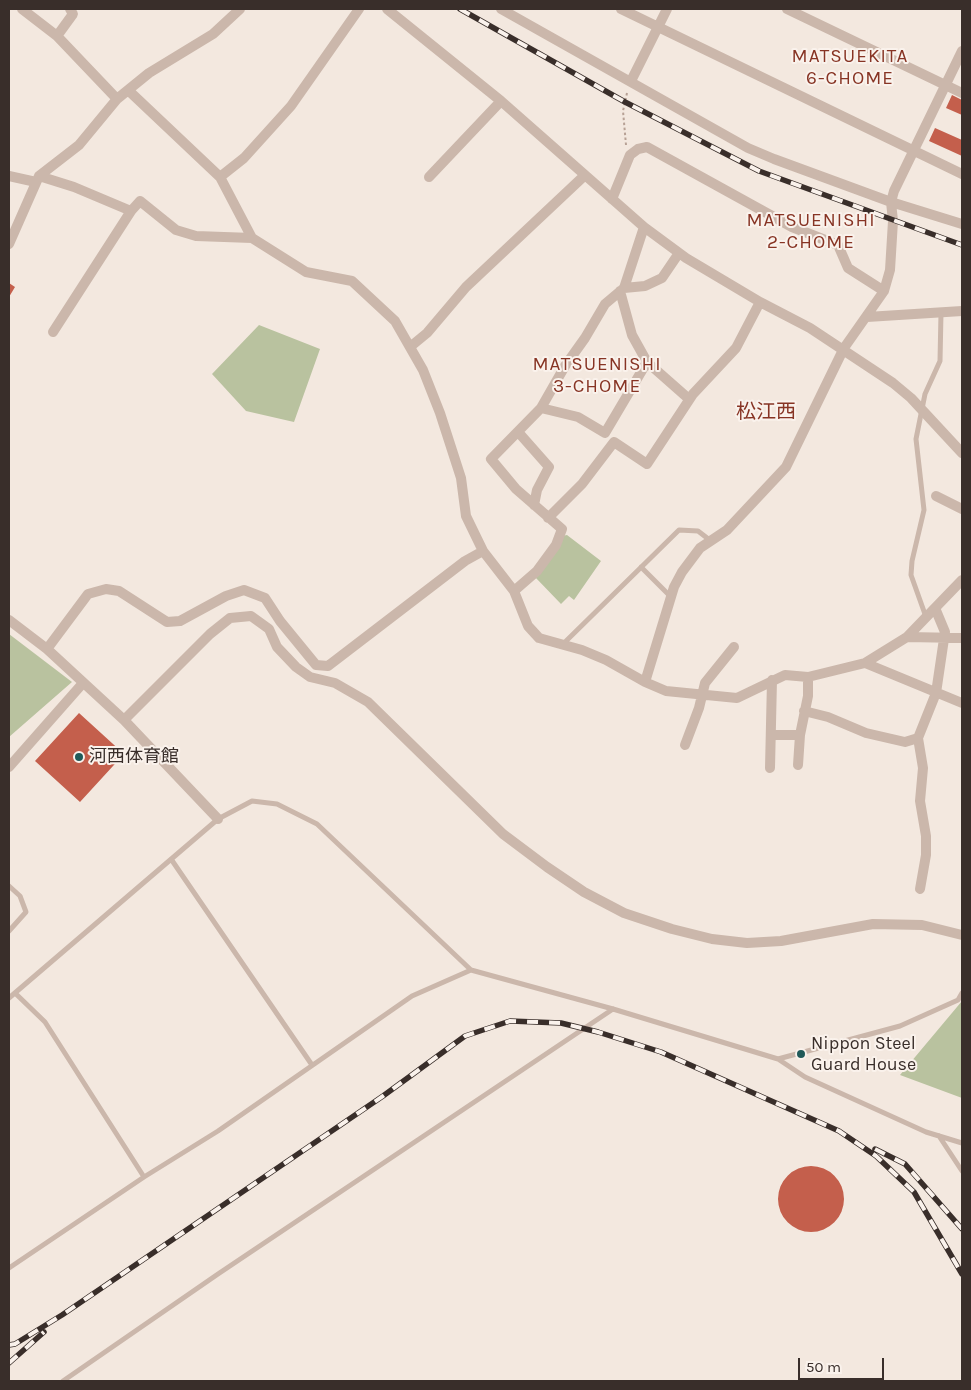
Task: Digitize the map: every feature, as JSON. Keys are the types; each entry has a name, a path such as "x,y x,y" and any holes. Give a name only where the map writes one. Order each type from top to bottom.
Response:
{"street":[{"path":"22,9 57,36 118,99"},
{"path":"57,36 73,14 70,9"},
{"path":"9,244 38,179 79,145 128,90 149,73 213,34 240,9"},
{"path":"220,177 244,158 291,106 359,9"},
{"path":"387,9 501,101 644,227 679,253 760,302 844,348 893,383 922,410 962,453"},
{"path":"501,9 748,148 774,160 891,202 962,224"},
{"path":"622,9 962,174"},
{"path":"631,81 667,9"},
{"path":"787,9 962,93"},
{"path":"645,682 671,597 682,572 700,548 727,530 786,468 844,348 884,291 890,270 893,221 891,202 913,151 962,51"},
{"path":"128,90 220,177 252,238 306,272 352,281 395,321 423,370 440,413 461,478 466,516 483,551 514,591 528,626 539,638 582,650 606,660 645,682 666,691 702,693 737,698 785,675 808,677 865,663 907,637 962,580"},
{"path":"429,177 501,101"},
{"path":"612,199 630,155 638,148 647,147 792,227 838,245 848,268 884,291"},
{"path":"9,176 38,179 74,187 131,212"},
{"path":"410,347 427,333 466,286 584,176"},
{"path":"53,332 140,201 176,230 196,236 252,238"},
{"path":"514,591 537,571 556,545 562,530 516,489 491,459 519,433 541,408 565,366 585,338 605,304 622,289 644,227"},
{"path":"622,289 645,286 662,278 679,253"},
{"path":"622,289 632,335 647,362 689,399"},
{"path":"548,518 582,484 614,442 647,464 689,399 736,348 760,302"},
{"path":"866,317 962,311"},
{"path":"541,408 578,417 605,432 647,362"},
{"path":"519,433 549,467 537,490 534,505"},
{"path":"936,496 962,509"},
{"path":"48,649 88,594 106,589 119,590 166,622 180,621 226,596 244,590 252,591 265,598 280,621 316,665 328,666 465,561 483,551"},
{"path":"920,888 926,855 926,836 920,801 923,768 918,738 936,693 944,638 943,622 935,608"},
{"path":"124,720 210,634 230,618 251,616 269,629 277,647 296,667 310,677 336,683 368,702 503,834 546,868 584,892 624,913 672,929 712,939 748,943 781,941 873,924 922,925 962,934"},
{"path":"9,620 48,649 124,720 218,818"},
{"path":"269,629 280,621"},
{"path":"907,637 962,638"},
{"path":"685,745 699,708 705,683 734,646"},
{"path":"865,663 962,703"},
{"path":"798,765 800,735 808,696 808,677"},
{"path":"770,768 772,680"},
{"path":"9,767 83,683"},
{"path":"804,711 828,717 866,733 905,742 918,738"},
{"path":"771,735 800,735"}],"lane":[{"path":"926,618 912,575 912,561 924,510 916,438 926,394 940,361 941,313"},
{"path":"562,645 679,530 698,531 711,541"},
{"path":"641,568 671,597"},
{"path":"9,998 218,818 252,801 278,804 317,824 471,970 613,1009 778,1059 805,1077 939,1136 962,1143"},
{"path":"171,859 312,1065"},
{"path":"9,886 20,896 26,912 9,931"},
{"path":"9,1268 144,1177 218,1131 412,996 471,970"},
{"path":"15,993 45,1022 144,1177"},
{"path":"778,1059 900,1026 958,1000 962,993"},
{"path":"63,1381 613,1009"},
{"path":"939,1136 962,1171"}],"path":[{"path":"630,155 626,145 623,111 631,81"}],"green space":[{"path":"259,325 320,349 294,422 246,411 212,374"},
{"path":"567,535 601,561 574,600 569,596 561,604 535,577 562,536"},
{"path":"9,634 72,682 9,737"},
{"path":"962,1001 962,1098 900,1075"}],"building":[{"path":"952,95 962,100 962,115 946,108"},
{"path":"935,128 962,140 962,156 929,141"},
{"path":"9,283 15,287 9,297"},
{"name":"河西体育館","path":"79,713 124,754 80,802 35,761"},
{"path":"811,1166 824,1169 834,1176 841,1186 844,1199 841,1212 834,1222 824,1229 811,1232 798,1229 788,1222 781,1212 778,1199 781,1186 788,1176 798,1169"}],"railway":[{"path":"460,9 625,102 759,171 962,245"},
{"path":"9,1345 15,1344 62,1315 383,1096 465,1036 510,1021 561,1023 598,1032 661,1052 839,1131 876,1156 914,1192 962,1274"},
{"path":"875,1149 905,1164 962,1229"},
{"path":"9,1363 44,1332"}],"place":[{"name":"河西体育館","path":"79,757"},
{"name":"Nippon Steel Guard House","path":"801,1054"}],"district":[{"name":"MATSUEKITA 6-CHOME","path":"850,68"},
{"name":"MATSUENISHI 2-CHOME","path":"811,232"},
{"name":"MATSUENISHI 3-CHOME","path":"597,376"},
{"name":"松江西","path":"766,412"}]}
